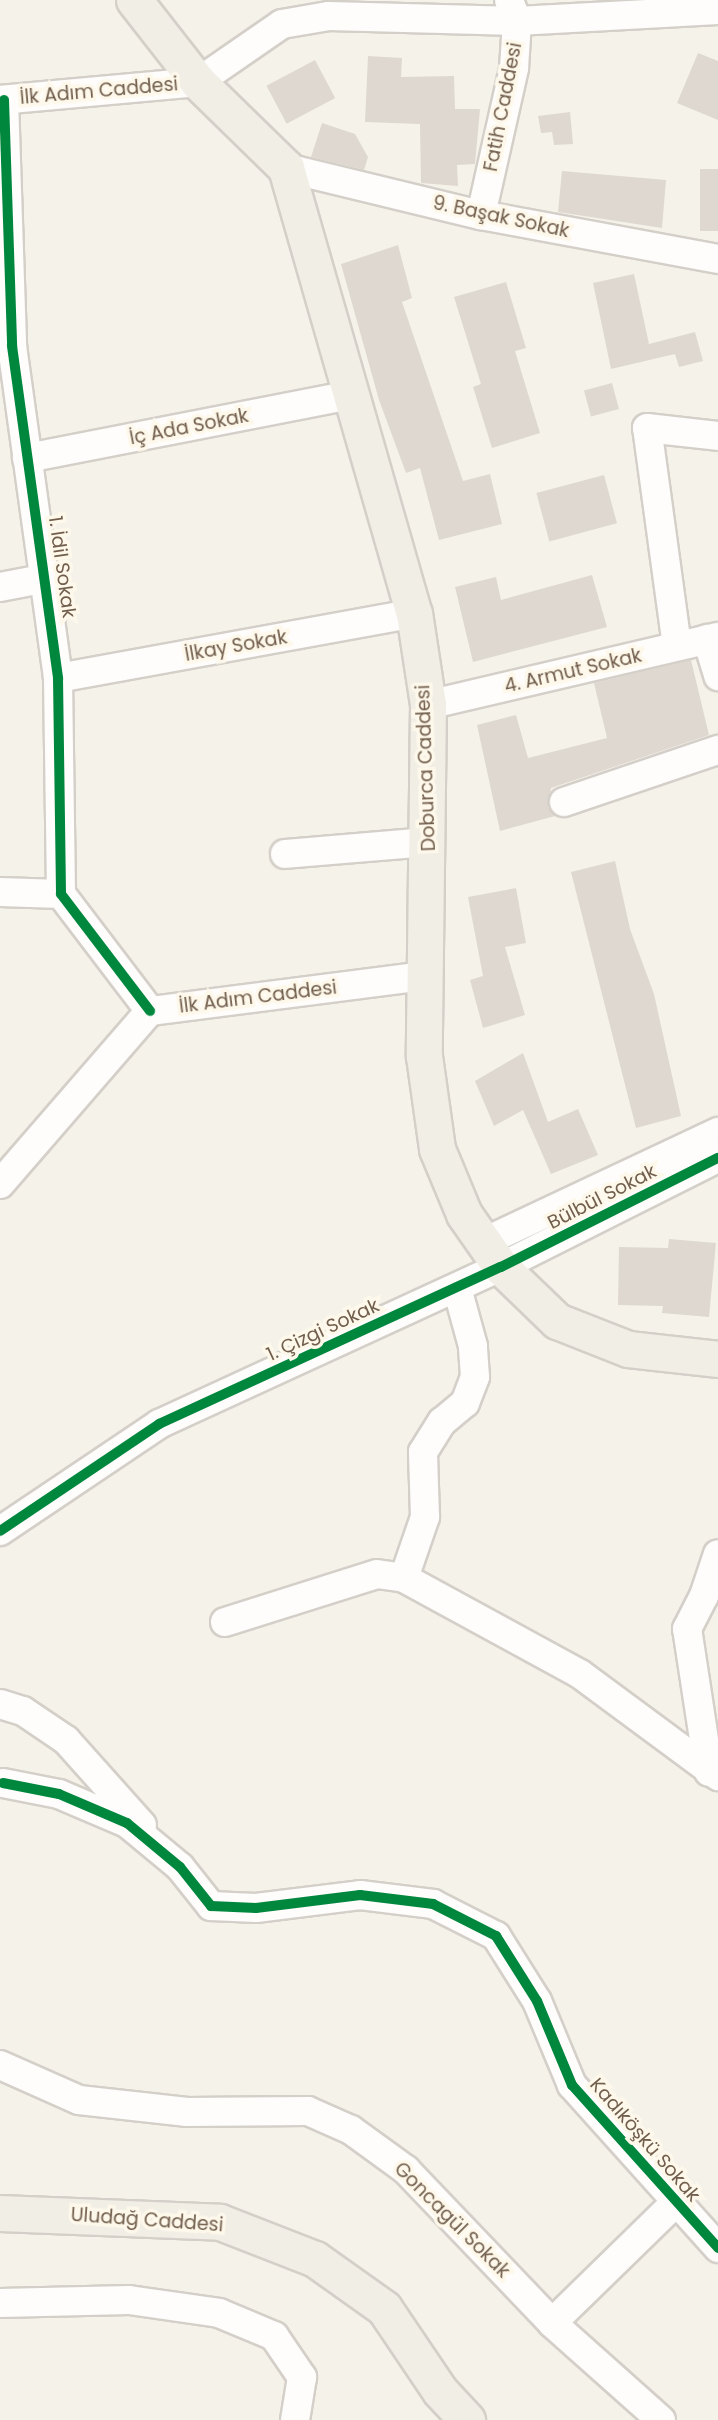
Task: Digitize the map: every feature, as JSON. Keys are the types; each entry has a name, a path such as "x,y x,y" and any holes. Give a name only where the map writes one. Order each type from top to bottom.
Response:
{"main road":[{"name":"Doburca Caddesi","path":"134,0 198,82 286,168 414,613 428,705 429,842 424,1056 437,1149 464,1214 491,1255 557,1321 628,1349 718,1359"},
{"name":"Uludağ Caddesi","path":"0,2213 220,2222 314,2259 384,2308 440,2391 467,2420"}],"street":[{"path":"198,82 282,24 329,16 513,11 718,10"},
{"name":"Fatih Caddesi","path":"481,215 514,68 513,11"},
{"name":"İlk Adım Caddesi","path":"2,100 198,82"},
{"name":"1. İdil Sokak","path":"2,100 12,346 47,578 58,678 61,894"},
{"name":"9. Başak Sokak","path":"286,168 481,215 718,258"},
{"name":"İç Ada Sokak","path":"27,458 351,395"},
{"path":"677,646 647,428 718,436"},
{"path":"0,587 47,578"},
{"name":"İlkay Sokak","path":"58,678 414,613"},
{"path":"712,638 718,676"},
{"name":"4. Armut Sokak","path":"428,705 712,638"},
{"path":"564,802 718,750"},
{"path":"285,854 429,842"},
{"path":"0,892 61,894 150,1011 0,1184"},
{"name":"İlk Adım Caddesi","path":"150,1011 425,976"},
{"name":"Bülbül Sokak","path":"491,1255 718,1132"},
{"name":"Bülbül Sokak","path":"491,1255 718,1158"},
{"name":"1. Çizgi Sokak","path":"0,1531 159,1424 457,1287 491,1255"},
{"path":"404,1578 425,1517 424,1452 442,1422 466,1403 475,1377 473,1346 457,1287"},
{"path":"713,1774 687,1629 711,1600 718,1554"},
{"path":"225,1622 377,1574 404,1578 580,1674 713,1774"},
{"path":"0,1703 23,1711 66,1740 146,1829 149,1841"},
{"name":"Kadıköşkü Sokak","path":"3,1783 59,1794 127,1823 180,1867 211,1906 256,1908 360,1895 433,1904 496,1936 537,2001 572,2085 718,2248"},
{"name":"Goncagül Sokak","path":"0,2065 79,2100 187,2112 308,2111 351,2130 406,2170 552,2323 661,2420"},
{"path":"552,2323 675,2203"},
{"path":"0,2303 129,2300 219,2313 274,2336 302,2377 295,2420"}],"building":[{"path":"698,53 718,61 718,120 677,103"},
{"path":"368,56 402,58 401,77 454,76 455,109 480,109 475,164 457,165 458,186 421,183 420,124 365,122"},
{"path":"315,60 335,98 287,124 266,86"},
{"path":"570,112 573,144 554,145 552,132 541,133 538,116"},
{"path":"322,123 355,134 368,157 364,170 311,157"},
{"path":"700,169 718,169 718,231 700,231"},
{"path":"562,171 666,180 662,228 558,212"},
{"path":"398,245 412,298 402,302 463,481 490,474 502,524 439,540 420,468 406,473 379,400 341,264"},
{"path":"634,274 649,344 695,332 703,361 679,367 675,354 611,369 593,283"},
{"path":"506,282 526,348 515,351 540,433 492,448 473,387 481,384 454,297"},
{"path":"612,383 619,409 591,417 584,391"},
{"path":"604,475 617,523 549,541 536,493"},
{"path":"592,575 607,627 473,662 455,587 496,577 501,600"},
{"path":"691,660 709,735 551,788 548,807 555,816 500,831 477,725 516,715 528,758 607,738 594,683"},
{"path":"615,861 630,929 654,994 681,1116 636,1128 571,872"},
{"path":"516,888 526,943 505,947 525,1015 483,1028 470,980 483,976 468,897"},
{"path":"523,1053 548,1122 578,1109 598,1155 551,1174 523,1110 494,1126 475,1081"},
{"path":"669,1239 716,1243 709,1317 662,1313 663,1306 618,1305 619,1247 668,1248"}],"cycle path":[{"path":"4,100 12,346 58,678 61,894 150,1011"},
{"path":"0,1531 159,1424 501,1267 718,1158"},
{"path":"3,1783 59,1794 127,1823 180,1867 211,1906 256,1908 360,1895 433,1904 496,1936 537,2001 572,2085 718,2248"}]}
